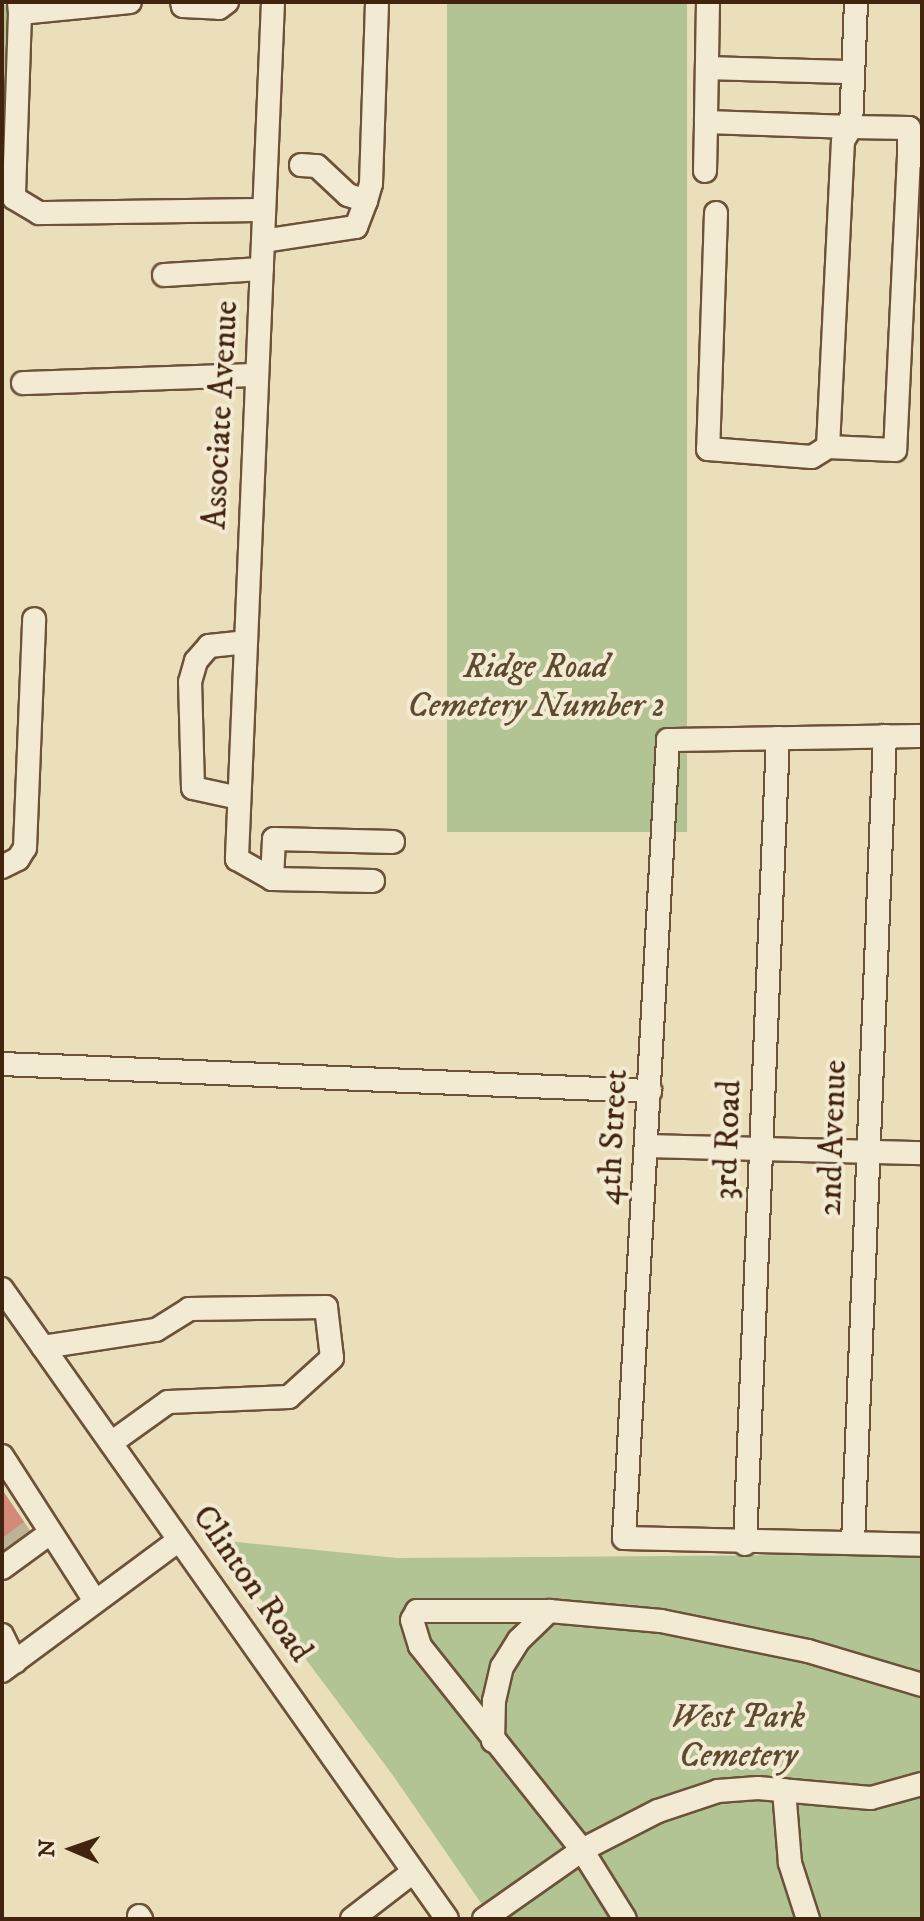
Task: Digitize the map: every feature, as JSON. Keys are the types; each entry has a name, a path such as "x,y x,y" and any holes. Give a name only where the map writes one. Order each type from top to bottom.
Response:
{"street":[{"path":"130,2 20,7 14,198 39,213 264,210"},
{"path":"182,2 183,6 219,8 227,2"},
{"name":"Associate Avenue","path":"272,879 237,859 237,830 273,2"},
{"path":"263,241 356,227 369,193 377,2"},
{"path":"705,171 708,2"},
{"path":"828,447 843,141 851,127 856,2"},
{"path":"707,68 853,72"},
{"path":"706,122 909,128 915,156 895,450 828,447 812,457 708,449 716,213"},
{"path":"301,165 317,166 348,195 369,193"},
{"path":"164,275 262,269"},
{"path":"23,383 257,375"},
{"path":"2,867 18,859 25,848 34,619"},
{"path":"239,798 193,788 190,682 196,661 209,646 245,642"},
{"name":"2nd Avenue","path":"853,1543 865,1150 885,736"},
{"path":"778,738 922,736"},
{"name":"4th Street","path":"745,1544 624,1538 668,740 778,738"},
{"name":"3rd Road","path":"745,1544 778,738"},
{"path":"373,881 272,879 274,839 393,842"},
{"path":"2,1064 650,1091"},
{"path":"648,1146 922,1153"},
{"name":"Clinton Road","path":"2,1289 447,1919"},
{"path":"43,1347 156,1330 189,1309 326,1307 332,1358 289,1397 168,1402 111,1443"},
{"path":"2,1456 95,1601"},
{"path":"2,1568 50,1533"},
{"path":"2,1635 8,1667 179,1540"},
{"path":"745,1544 922,1545"},
{"path":"625,1919 582,1850 420,1646 412,1620 417,1611 549,1611 661,1621 808,1651 922,1685"},
{"path":"493,1741 494,1701 502,1667 519,1640 549,1611"},
{"path":"484,1919 582,1850 686,1800 737,1789 871,1798 922,1784"},
{"path":"784,1790 790,1863 808,1919"},
{"path":"352,1919 413,1872"}],"green space":[{"name":"Ridge Road Cemetery Number 2","path":"447,2 687,2 687,832 447,832"},
{"path":"17,4 2,244 2,5"},
{"name":"West Park Cemetery","path":"216,1540 397,1558 922,1554 922,1919 492,1919 392,1774"}],"building":[{"path":"2,1490 24,1522 2,1538"}]}
